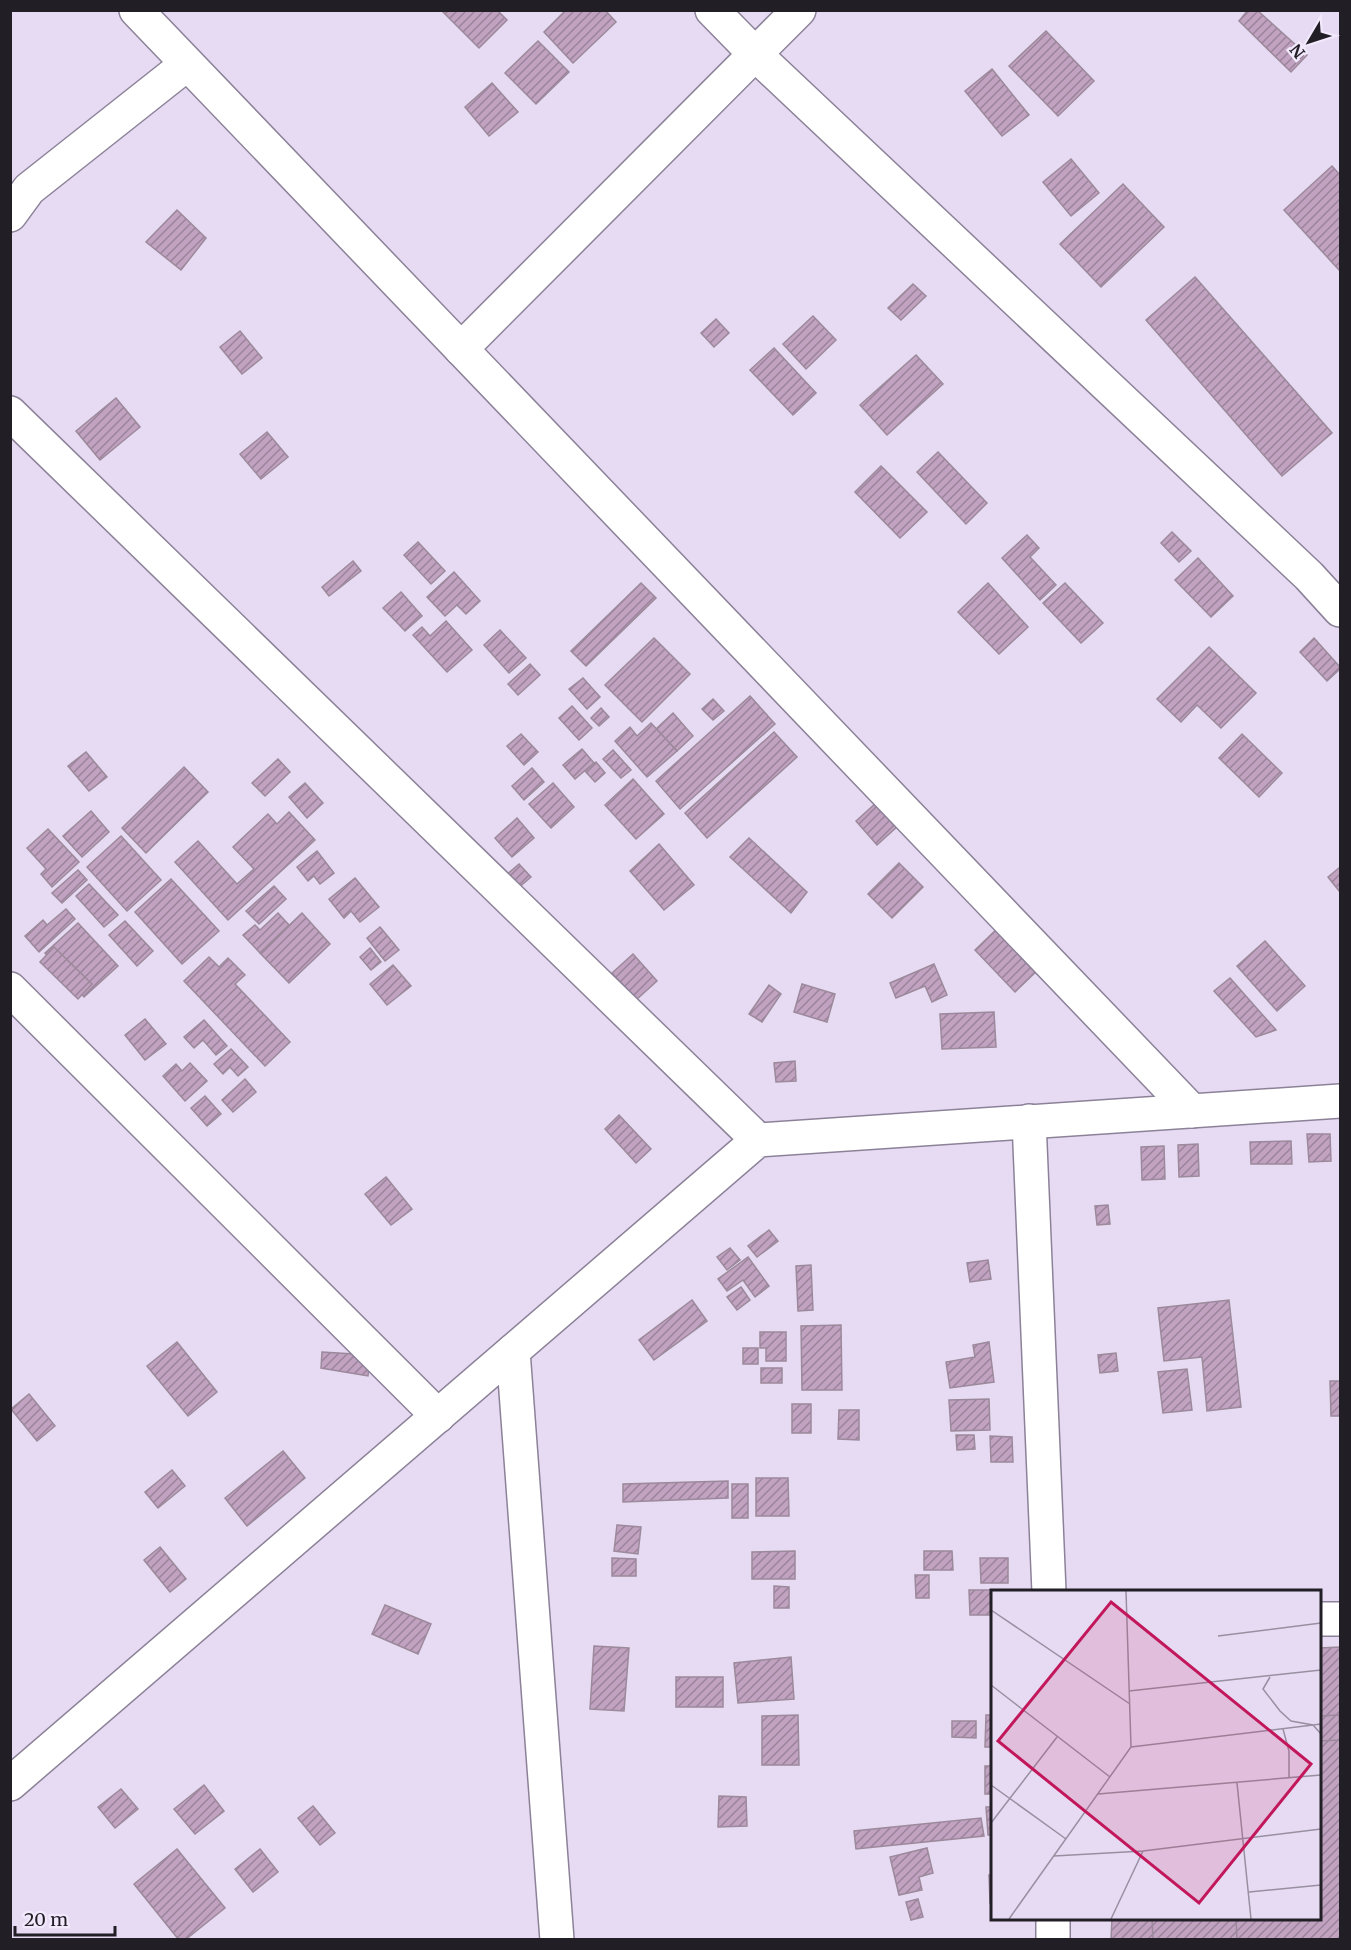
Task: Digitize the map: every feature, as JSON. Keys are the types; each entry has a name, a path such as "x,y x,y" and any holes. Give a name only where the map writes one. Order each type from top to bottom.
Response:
{"street":[{"path":"136,10 1192,1111"},
{"path":"712,10 755,54 1309,576 1341,610"},
{"path":"461,349 799,10"},
{"path":"10,215 29,189 187,64"},
{"path":"10,413 758,1140"},
{"path":"1309,576 1341,568"},
{"path":"10,988 438,1416"},
{"path":"10,1784 758,1140 1341,1101"},
{"path":"1029,1122 1049,1590"},
{"path":"513,1351 557,1940"},
{"path":"1321,1619 1341,1619"},
{"path":"1053,1920 1053,1940"}],"building":[{"path":"497,10 507,20 479,48 442,11"},
{"path":"566,10 605,10 616,22 573,63 544,32"},
{"path":"1248,10 1257,10 1307,55 1291,72 1239,21"},
{"path":"1046,31 1094,81 1058,116 1009,66"},
{"path":"538,41 569,72 536,104 505,73"},
{"path":"992,69 1029,115 1002,136 965,91"},
{"path":"492,83 518,112 489,136 465,107"},
{"path":"1071,159 1099,193 1071,216 1043,182"},
{"path":"1332,166 1340,175 1340,271 1284,210"},
{"path":"1123,184 1164,227 1101,287 1060,244"},
{"path":"177,210 206,238 181,270 146,242"},
{"path":"1195,277 1332,433 1282,476 1146,320"},
{"path":"913,284 926,296 901,320 888,308"},
{"path":"813,316 836,340 806,369 783,344"},
{"path":"716,319 729,333 714,347 701,333"},
{"path":"240,331 262,358 242,374 220,347"},
{"path":"774,348 816,393 793,415 750,370"},
{"path":"916,355 943,384 887,435 860,405"},
{"path":"116,398 140,427 100,460 76,431"},
{"path":"267,432 288,457 261,479 240,454"},
{"path":"938,452 987,503 966,524 917,472"},
{"path":"881,466 927,512 900,538 855,492"},
{"path":"1172,532 1191,551 1179,562 1161,543"},
{"path":"1027,535 1039,548 1030,557 1056,585 1040,600 1002,558"},
{"path":"418,542 445,571 431,584 404,555"},
{"path":"1198,558 1233,596 1211,617 1175,580"},
{"path":"353,561 361,571 329,596 322,587"},
{"path":"454,572 480,601 466,614 457,605 445,616 427,597"},
{"path":"641,583 656,598 586,666 571,651"},
{"path":"988,583 1028,627 999,654 958,612"},
{"path":"1065,583 1103,623 1081,643 1043,603"},
{"path":"401,592 422,616 405,631 383,608"},
{"path":"446,621 472,650 447,672 413,635 422,627 430,636"},
{"path":"500,630 526,658 509,673 484,645"},
{"path":"654,638 690,674 642,722 605,685"},
{"path":"1314,638 1340,667 1327,681 1300,652"},
{"path":"1209,647 1256,693 1221,728 1197,705 1181,722 1157,699"},
{"path":"530,664 540,675 518,695 508,684"},
{"path":"583,678 600,697 587,709 569,689"},
{"path":"750,696 775,724 680,809 656,781"},
{"path":"713,699 724,711 713,720 702,709"},
{"path":"572,706 592,728 579,740 559,718"},
{"path":"601,708 609,717 599,726 591,718"},
{"path":"673,713 693,736 677,751 656,729"},
{"path":"651,723 677,751 647,777 615,741 630,727 637,736"},
{"path":"774,732 797,757 707,838 685,813"},
{"path":"521,734 538,752 524,765 507,746"},
{"path":"1242,734 1282,773 1259,797 1219,758"},
{"path":"582,749 594,763 575,779 563,765"},
{"path":"613,750 631,770 621,778 603,759"},
{"path":"86,752 107,777 89,791 68,766"},
{"path":"278,759 290,772 265,796 252,783"},
{"path":"596,762 605,773 595,782 585,771"},
{"path":"184,767 208,792 146,853 122,828"},
{"path":"532,768 544,782 524,800 512,786"},
{"path":"633,779 664,814 636,839 605,805"},
{"path":"305,783 323,803 307,818 289,797"},
{"path":"553,783 574,807 551,828 529,804"},
{"path":"877,802 898,826 877,845 856,821"},
{"path":"91,811 109,832 82,857 63,836"},
{"path":"289,812 315,840 228,920 175,862 198,841 237,884 254,869 233,847 268,814 277,824"},
{"path":"517,818 534,838 512,857 495,838"},
{"path":"48,829 79,862 52,887 41,874 46,869 27,848"},
{"path":"121,836 161,880 127,911 87,867"},
{"path":"749,838 807,892 791,913 730,857"},
{"path":"659,844 694,885 664,910 630,871"},
{"path":"317,851 334,873 320,884 314,876 308,881 297,867"},
{"path":"899,863 923,887 892,918 868,894"},
{"path":"519,864 531,877 516,890 505,876"},
{"path":"1340,867 1340,892 1328,877"},
{"path":"78,870 87,880 62,903 52,893"},
{"path":"355,878 379,907 360,922 351,911 344,918 329,899"},
{"path":"171,879 219,931 182,964 135,912"},
{"path":"89,884 118,915 104,927 76,896"},
{"path":"274,886 286,899 259,924 246,911"},
{"path":"66,909 75,919 39,952 25,936 43,920 47,925"},
{"path":"278,913 289,925 260,953 243,935 255,925 260,930"},
{"path":"302,913 330,944 289,983 260,953"},
{"path":"125,921 153,951 137,966 109,935"},
{"path":"78,923 118,966 84,997 45,953"},
{"path":"1003,923 1043,965 1015,992 975,950"},
{"path":"380,927 399,950 385,961 367,938"},
{"path":"1265,941 1305,986 1277,1011 1237,966"},
{"path":"54,947 92,984 78,999 40,962"},
{"path":"370,948 381,962 371,970 360,957"},
{"path":"633,954 657,981 636,1000 612,973"},
{"path":"209,957 219,967 228,958 245,975 235,984 290,1042 265,1066 184,981"},
{"path":"934,964 947,995 932,1002 925,986 896,998 890,983"},
{"path":"393,965 411,986 387,1005 370,984"},
{"path":"1230,978 1276,1030 1256,1037 1214,991"},
{"path":"802,984 835,994 827,1022 794,1012"},
{"path":"769,985 781,994 762,1022 749,1014"},
{"path":"994,1012 996,1047 942,1049 940,1014"},
{"path":"145,1019 166,1044 145,1060 125,1035"},
{"path":"204,1020 227,1046 216,1055 203,1040 194,1048 184,1037"},
{"path":"231,1049 248,1067 238,1076 230,1067 223,1074 214,1064"},
{"path":"795,1061 796,1081 776,1082 774,1063"},
{"path":"190,1063 207,1081 185,1101 163,1076 176,1064 182,1071"},
{"path":"245,1079 256,1092 233,1112 222,1100"},
{"path":"205,1096 221,1114 207,1126 191,1108"},
{"path":"619,1115 651,1149 636,1163 605,1129"},
{"path":"1307,1134 1330,1134 1331,1161 1309,1162"},
{"path":"1291,1141 1292,1164 1251,1164 1250,1142"},
{"path":"1198,1144 1199,1176 1179,1177 1178,1145"},
{"path":"1164,1146 1165,1179 1142,1180 1141,1147"},
{"path":"386,1177 412,1209 391,1225 365,1194"},
{"path":"1108,1205 1110,1224 1097,1225 1095,1206"},
{"path":"769,1230 778,1241 757,1257 748,1246"},
{"path":"730,1248 740,1260 727,1270 717,1257"},
{"path":"748,1257 769,1286 755,1297 743,1280 727,1291 718,1279"},
{"path":"988,1260 991,1279 970,1282 967,1263"},
{"path":"811,1265 813,1310 798,1311 796,1266"},
{"path":"741,1287 750,1300 737,1310 727,1297"},
{"path":"692,1300 707,1321 654,1360 639,1340"},
{"path":"1229,1300 1241,1407 1207,1411 1202,1357 1164,1361 1158,1308"},
{"path":"841,1325 842,1390 802,1390 801,1326"},
{"path":"760,1332 786,1332 786,1361 766,1361 766,1348 760,1348"},
{"path":"177,1342 217,1392 188,1416 147,1366"},
{"path":"989,1342 994,1382 950,1388 946,1362 975,1357 973,1345"},
{"path":"743,1348 758,1348 758,1364 743,1364"},
{"path":"322,1352 370,1355 368,1376 321,1368"},
{"path":"1116,1353 1118,1371 1100,1373 1098,1355"},
{"path":"761,1368 782,1368 782,1383 761,1383"},
{"path":"1187,1369 1192,1410 1163,1413 1158,1372"},
{"path":"1330,1381 1340,1381 1340,1416 1331,1416"},
{"path":"29,1394 55,1426 37,1441 11,1409"},
{"path":"989,1399 990,1430 951,1431 949,1400"},
{"path":"792,1404 811,1404 811,1433 792,1433"},
{"path":"839,1410 859,1410 859,1440 838,1439"},
{"path":"956,1435 974,1435 975,1449 957,1450"},
{"path":"990,1436 1012,1437 1013,1462 991,1462"},
{"path":"283,1451 305,1478 247,1526 225,1498"},
{"path":"172,1470 185,1486 158,1508 145,1492"},
{"path":"756,1478 788,1478 789,1516 756,1516"},
{"path":"728,1481 728,1498 623,1502 623,1484"},
{"path":"732,1484 748,1484 748,1518 732,1518"},
{"path":"617,1525 641,1527 638,1554 614,1551"},
{"path":"160,1547 186,1579 170,1592 144,1560"},
{"path":"795,1551 795,1579 752,1579 752,1552"},
{"path":"924,1551 952,1551 953,1570 924,1570"},
{"path":"612,1558 636,1559 636,1576 612,1576"},
{"path":"980,1558 1008,1558 1008,1583 981,1583"},
{"path":"915,1575 929,1575 929,1598 916,1598"},
{"path":"774,1586 789,1587 789,1608 774,1608"},
{"path":"969,1590 991,1590 991,1615 970,1615"},
{"path":"385,1605 431,1624 418,1654 372,1634"},
{"path":"594,1646 629,1648 624,1711 590,1709"},
{"path":"1340,1647 1340,1940 1111,1940 1112,1920 1321,1920 1321,1648"},
{"path":"791,1657 794,1699 738,1703 734,1663"},
{"path":"676,1677 723,1677 723,1707 676,1707"},
{"path":"798,1715 799,1765 762,1765 762,1716"},
{"path":"986,1715 991,1715 991,1747 985,1747"},
{"path":"1339,1715 1340,1740 1321,1741 1321,1716"},
{"path":"952,1721 976,1721 976,1738 952,1737"},
{"path":"985,1766 991,1766 991,1794 985,1794"},
{"path":"204,1785 224,1811 195,1834 174,1809"},
{"path":"121,1789 138,1809 115,1828 98,1807"},
{"path":"719,1796 746,1797 747,1826 718,1827"},
{"path":"313,1806 335,1833 320,1845 298,1818"},
{"path":"986,1807 991,1807 991,1835 988,1835"},
{"path":"981,1818 984,1836 856,1849 854,1831"},
{"path":"927,1848 933,1873 919,1877 922,1890 899,1895 890,1857"},
{"path":"177,1849 225,1908 185,1940 179,1940 134,1884"},
{"path":"260,1849 278,1872 253,1892 235,1869"},
{"path":"989,1875 991,1875 991,1903"},
{"path":"918,1899 923,1917 911,1920 906,1902"},
{"path":"1152,1920 1236,1920 1237,1940 1153,1940"}]}
